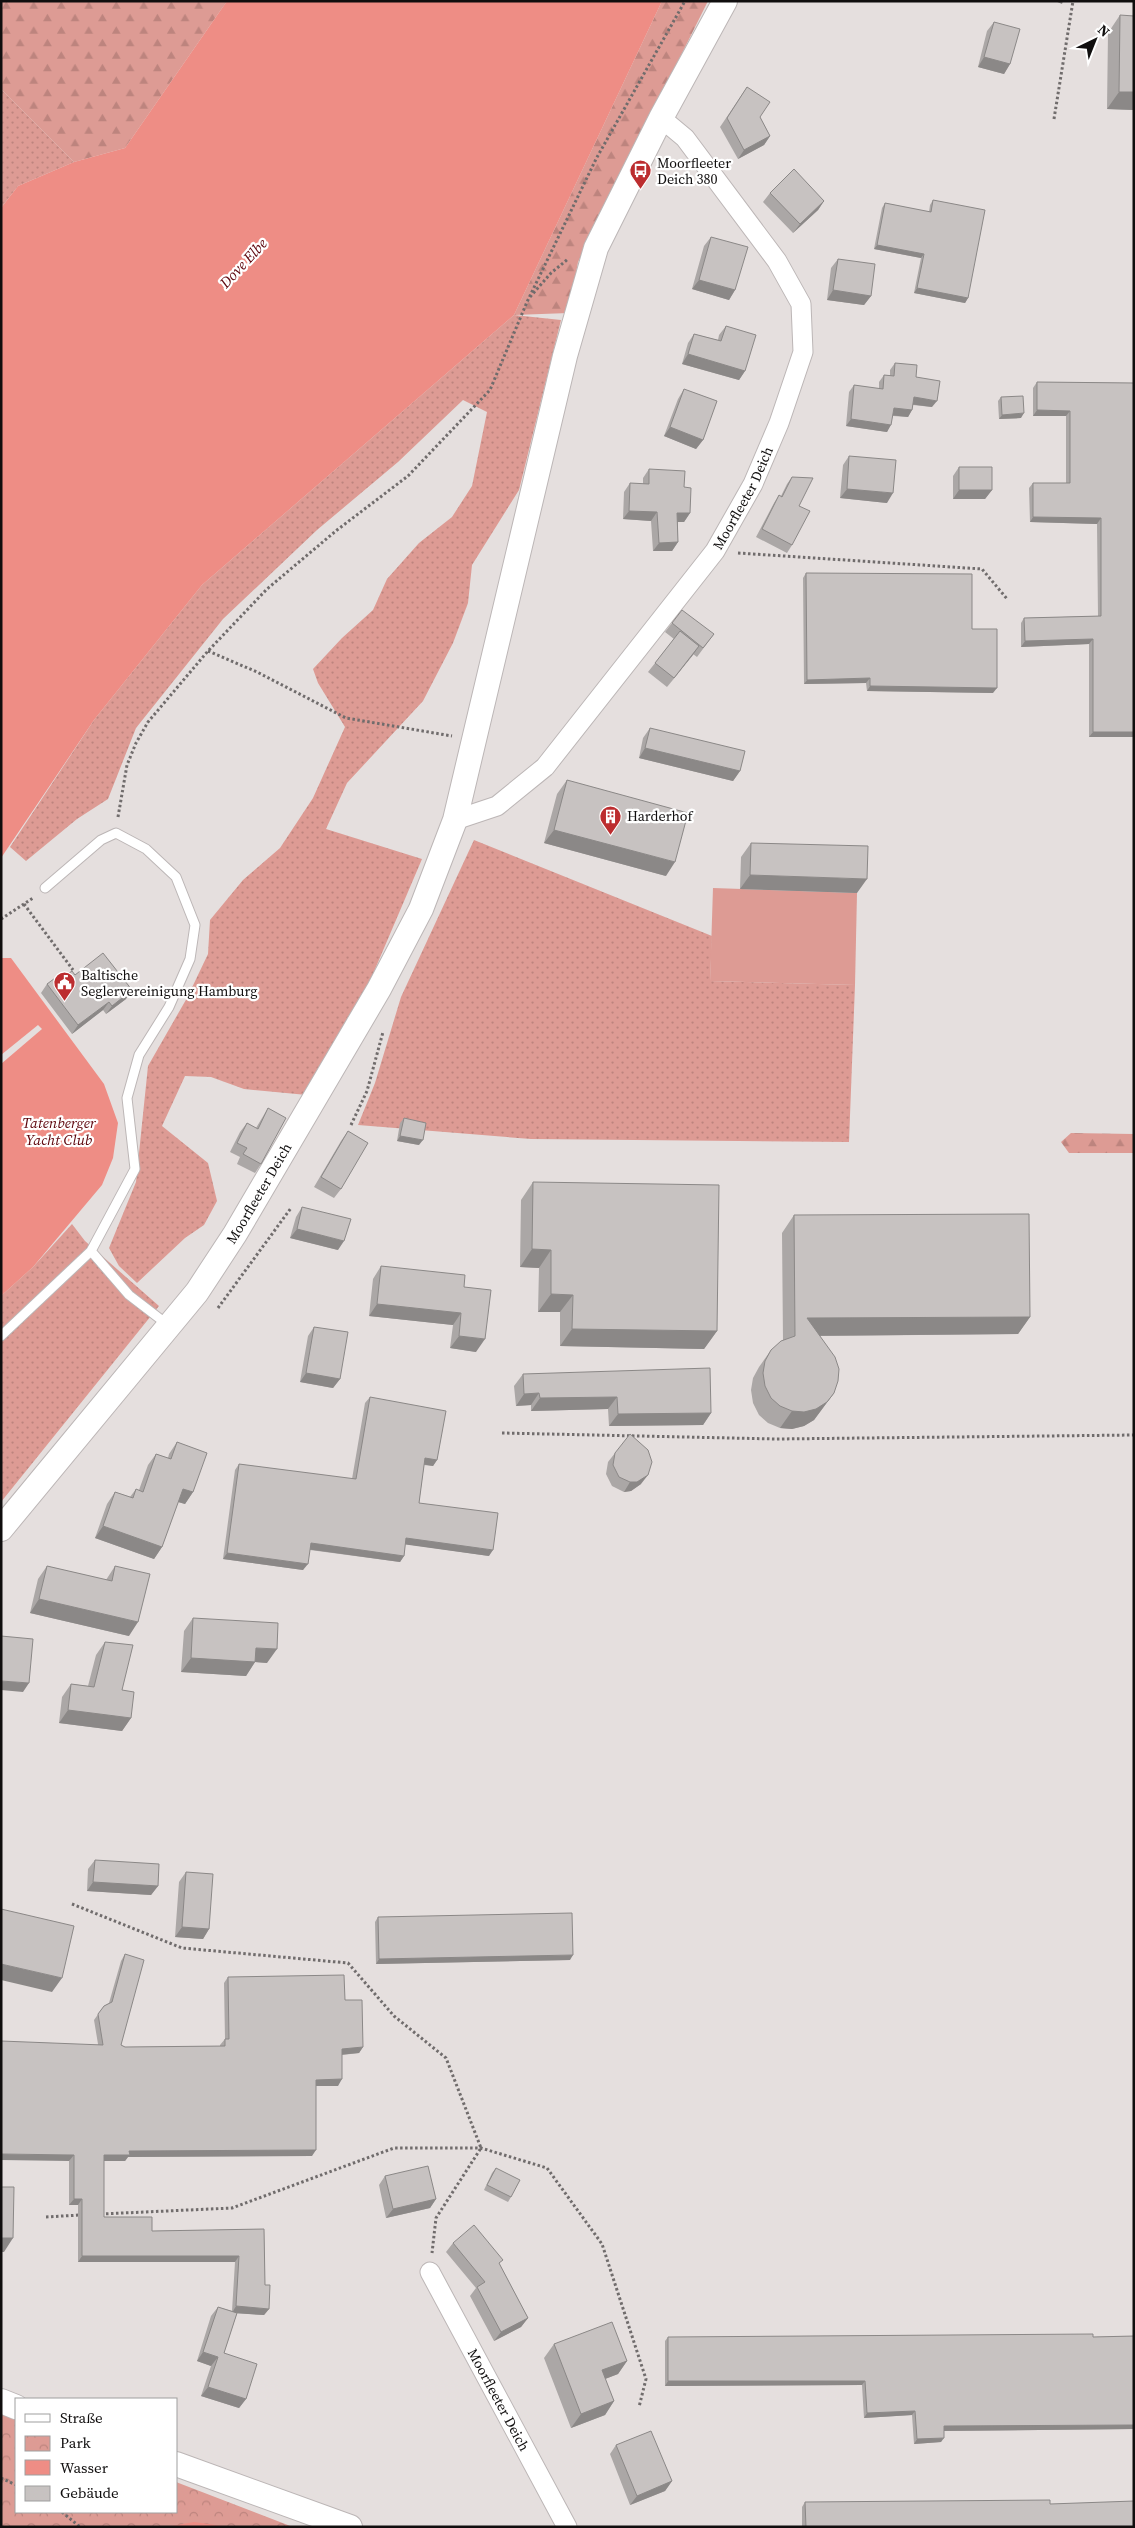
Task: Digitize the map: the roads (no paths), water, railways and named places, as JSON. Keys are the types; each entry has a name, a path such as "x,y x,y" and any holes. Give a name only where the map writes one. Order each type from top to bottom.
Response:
{"street":[{"name":"Moorfleeter Deich","path":"1,1529 197,1292 235,1234 380,990 421,909 455,820 565,356 596,248 661,118 725,1"},
{"name":"Moorfleeter Deich","path":"455,820 497,806 544,767 715,551 752,484 779,423 802,352 801,304 777,261 685,138 661,118"},
{"name":"Moorfleeter Deich","path":"430,2272 567,2527"},
{"path":"1,2401 15,2407"},
{"path":"178,2465 350,2527"}],"lane":[{"path":"1,1336 91,1250 135,1169 127,1098 139,1055 169,1007 190,959 195,925 176,877 146,849 116,833 100,840 45,888"},
{"path":"91,1250 129,1295 169,1326"}],"water":[{"name":"Dove Elbe","path":"227,1 662,1 514,315 202,585 94,720 1,858 1,208 18,186 74,162 125,148"},
{"name":"Tatenberger Yacht Club","path":"1,958 11,958 104,1084 118,1123 113,1158 102,1185 33,1267 1,1296"},
{"path":"194,2522 230,2527 166,2527"}],"place":[{"name":"Moorfleeter Deich 380","path":"641,190"},
{"name":"Harderhof","path":"611,835"},
{"name":"Baltische Seglervereinigung Hamburg","path":"65,1002"}]}
